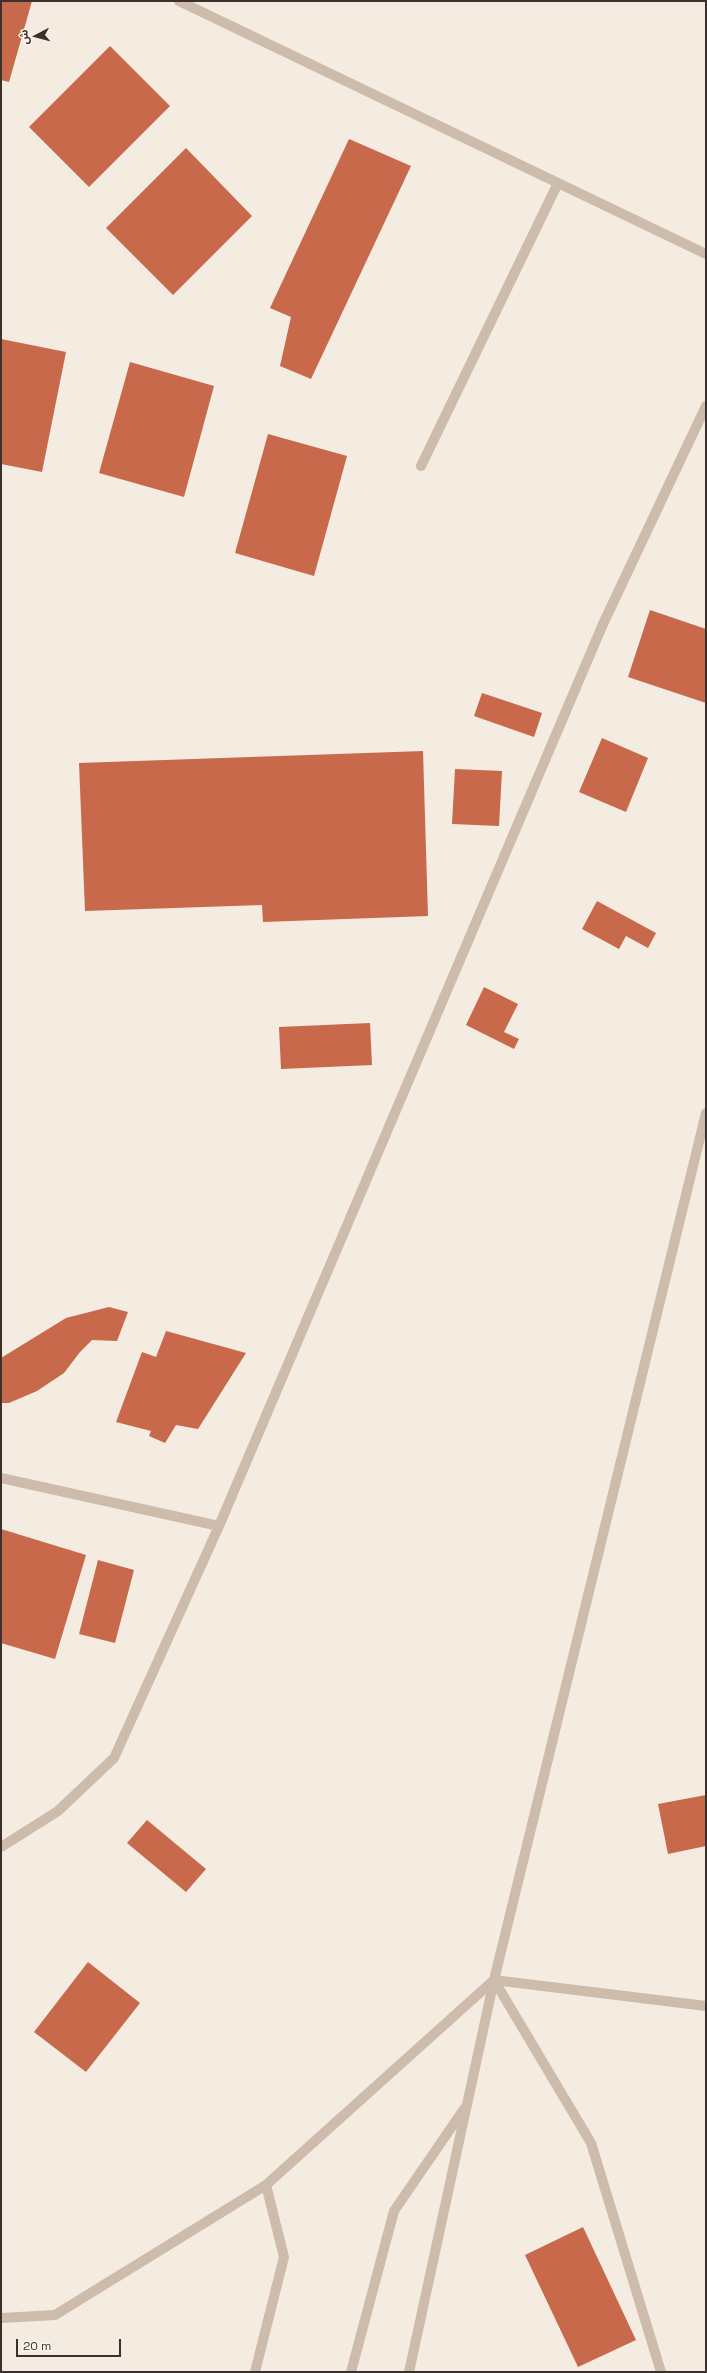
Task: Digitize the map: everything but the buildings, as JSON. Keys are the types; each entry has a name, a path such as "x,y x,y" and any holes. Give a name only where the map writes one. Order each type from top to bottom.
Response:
{"street":[{"path":"180,1 706,254"},
{"path":"421,466 558,183"},
{"path":"1,1847 58,1811 114,1758 219,1526 603,624 706,406"},
{"path":"409,2372 494,1980 706,1113"},
{"path":"1,1478 219,1526"},
{"path":"494,1980 591,2143 661,2372"},
{"path":"1,2318 55,2314 266,2185 494,1980 706,2006"},
{"path":"351,2372 394,2211 467,2104"},
{"path":"255,2372 284,2257 266,2185"}]}
